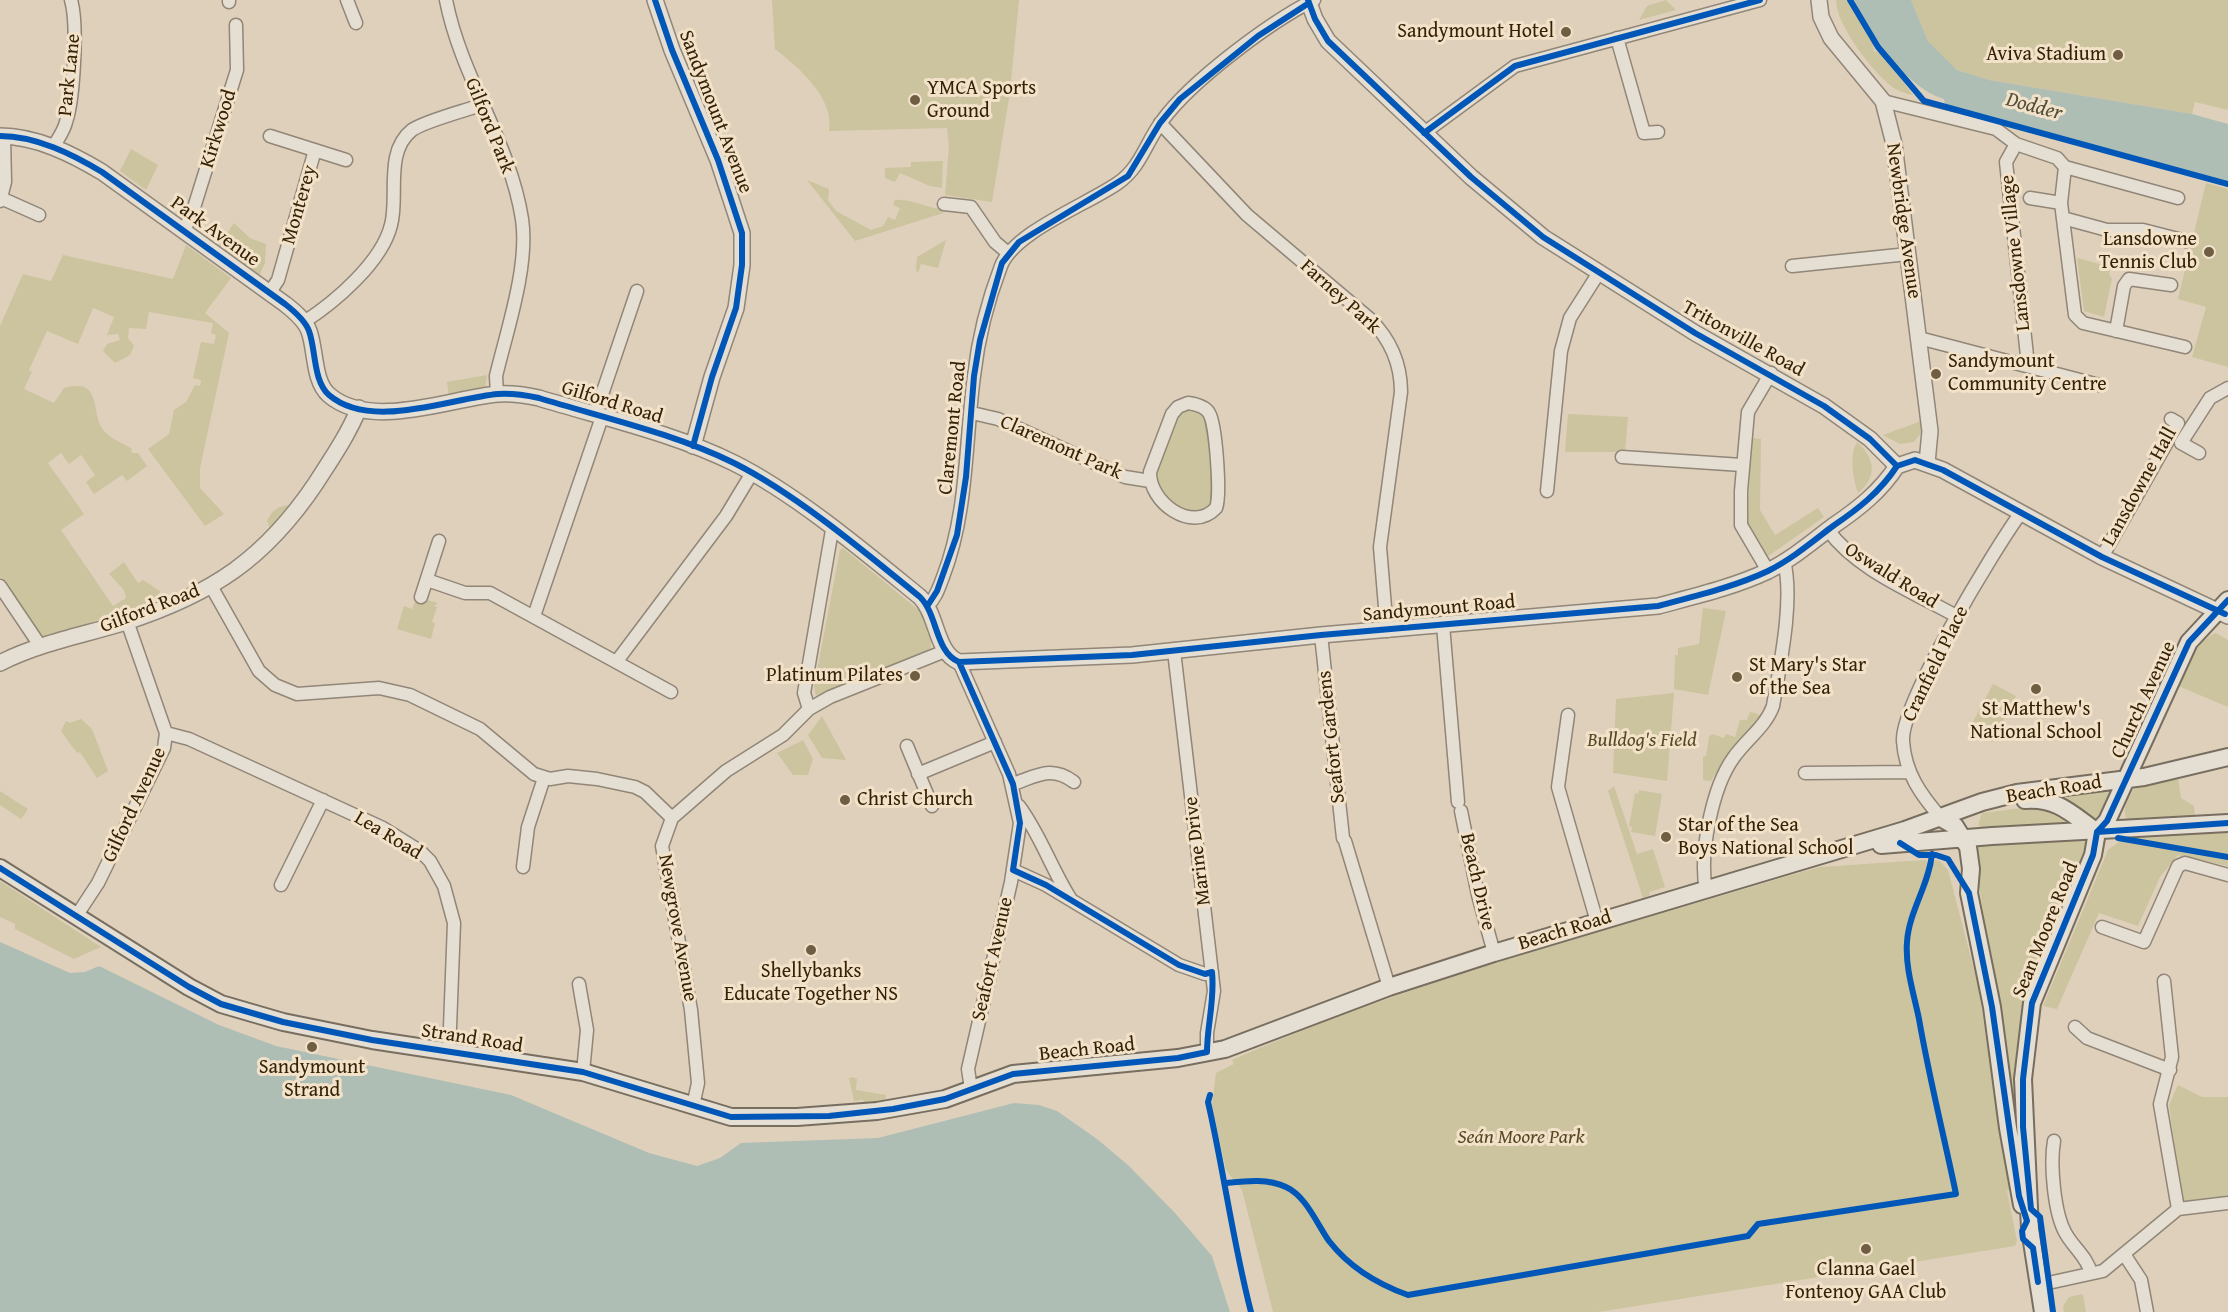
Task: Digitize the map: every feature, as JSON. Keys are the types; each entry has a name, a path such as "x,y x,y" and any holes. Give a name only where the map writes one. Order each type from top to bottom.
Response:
{"main road":[{"name":"Church Avenue","path":"2126,778 2189,642 2200,627 2225,609"},
{"name":"Beach Road","path":"971,1089 1013,1074 1178,1058 1239,1045 1389,987 1941,818 1982,802 2017,793 2144,777 2228,757"},
{"name":"Sean Moore Road","path":"2043,1312 2030,1229 2023,1079 2032,1003 2093,855 2097,832 2107,821 2126,778"},
{"name":"Beach Road","path":"1982,802 2041,798 2070,810 2097,832"},
{"path":"1941,818 1954,826 1965,839"},
{"path":"2097,832 2228,824"},
{"name":"Beach Road","path":"1812,856 1900,843 2097,832"},
{"name":"Sean Moore Road","path":"1965,839 1971,869 1969,893 1992,1007 2019,1196 2030,1229"},
{"name":"Strand Road","path":"0,868 189,987 221,1004 268,1018 345,1035 449,1053 583,1072 731,1117 836,1116 903,1108 971,1089"}],"street":[{"name":"Park Lane","path":"53,148 66,122 71,89 75,13 71,0"},
{"path":"347,0 356,23"},
{"name":"Gilford Park","path":"446,0 462,60 505,157 522,219 521,262 496,376 497,394"},
{"name":"Sandymount Avenue","path":"655,0 672,50 718,160 742,233 742,265 736,309 712,377 693,446"},
{"path":"1424,133 1515,66 1760,0"},
{"name":"Newbridge Avenue","path":"1819,0 1821,17 1831,38 1883,101 1894,144 1930,431 1926,463"},
{"name":"Claremont Road","path":"928,605 937,591 957,535 980,340 1000,269 1008,253 1019,242 1128,176 1160,123 1180,99 1198,82 1258,36 1310,1"},
{"name":"Tritonville Road","path":"1310,1 1328,41 1504,207 1598,274 1695,333 1771,373 1824,406 1870,439 1897,466"},
{"name":"Kirkwood","path":"184,230 192,214 237,70 236,25"},
{"path":"1617,38 1644,133 1658,132"},
{"name":"Lansdowne Village","path":"1883,101 1996,129 2016,144 2057,158 2066,167 2178,198"},
{"path":"304,322 332,301 381,251 391,226 395,199 394,164 400,146 412,130 481,105"},
{"name":"Farney Park","path":"1160,123 1247,215 1357,306 1376,325 1389,344 1400,371 1401,392 1380,547 1387,630"},
{"name":"Park Avenue","path":"2,136 30,140 53,148 102,172 270,292 295,312 309,331 321,385 336,399 359,408"},
{"path":"2,136 5,182 1,200 39,215"},
{"name":"Monterey","path":"270,136 346,160"},
{"name":"Lansdowne Village","path":"2016,144 2006,162 2028,365"},
{"name":"Monterey","path":"270,292 278,280 315,150"},
{"path":"2066,167 2061,203 2078,325 2185,347"},
{"name":"Lansdowne Village","path":"2030,198 2061,203"},
{"path":"944,204 971,207 995,242 1008,253"},
{"path":"2063,218 2106,230 2143,230 2186,241"},
{"path":"1792,266 1908,254"},
{"path":"1547,491 1561,351 1570,318 1598,274"},
{"path":"2116,331 2124,286 2129,279 2171,285"},
{"path":"534,616 637,291"},
{"name":"Lansdowne Village","path":"1919,338 2099,385"},
{"path":"1768,571 1741,525 1742,465 1748,412 1771,373"},
{"path":"2199,453 2181,443 2210,398 2228,388"},
{"name":"Gilford Road","path":"0,663 41,647 127,621 211,586 249,561 284,527 304,501 345,439 359,408 379,411 408,410 497,394 517,393 599,416 693,446 752,473 832,530 928,605"},
{"name":"Claremont Park","path":"1188,403 1206,409 1210,416 1219,483 1216,508 1198,519 1189,519 1158,497 1150,481 1153,463 1175,410 1188,403"},
{"name":"Claremont Park","path":"972,413 998,418 1125,477 1150,481"},
{"name":"Lansdowne Hall","path":"2102,557 2178,423 2171,419"},
{"path":"1622,457 1742,465"},
{"path":"1897,466 1915,459 1926,463 2102,557 2225,609"},
{"name":"Sandymount Road","path":"959,662 1015,662 1174,651 1321,635 1658,606 1705,594 1768,571 1878,492 1897,466"},
{"path":"617,661 726,516 752,473"},
{"name":"Cranfield Place","path":"1941,818 1921,795 1909,772 1903,739 1907,718 1958,617 2020,514"},
{"path":"809,709 804,693 832,530"},
{"name":"Oswald Road","path":"1828,530 1838,543 1861,562 1958,617"},
{"path":"421,597 439,541"},
{"path":"1706,890 1702,871 1716,790 1732,759 1769,716 1773,706 1786,608 1788,576 1784,561"},
{"path":"427,580 465,593 490,593 671,692"},
{"path":"0,586 41,647"},
{"path":"211,586 259,671 275,685 297,694 379,688 425,700 488,734 525,767 544,778 580,777 635,787 645,792 672,818"},
{"path":"928,605 945,651 959,662"},
{"name":"Gilford Avenue","path":"77,915 98,883 164,748 166,733 127,621"},
{"name":"Beach Drive","path":"1443,625 1459,807 1478,895 1494,953"},
{"name":"Seafort Gardens","path":"1321,635 1344,839 1389,987"},
{"name":"Newgrove Avenue","path":"693,1106 698,1083 691,1010 662,846 672,818 726,771 783,735 809,709 830,697 945,651"},
{"name":"Marine Drive","path":"1174,651 1214,991 1207,1033 1207,1052"},
{"name":"Seafort Avenue","path":"959,662 1013,784 1020,823 1013,870 968,1069 971,1089"},
{"path":"1568,715 1558,787 1597,922"},
{"name":"Lea Road","path":"166,733 189,739 323,800 405,841 430,861 441,878 451,904 454,923 449,1053"},
{"path":"918,774 995,742"},
{"path":"907,746 932,806"},
{"path":"1013,784 1053,771 1062,773 1074,782"},
{"path":"1805,773 1909,772"},
{"path":"523,867 528,827 544,778"},
{"path":"281,885 323,800"},
{"path":"1018,805 1032,823 1071,900"},
{"path":"2102,927 2144,942 2178,866 2185,862 2228,875"},
{"path":"1013,870 1071,900 1179,965 1205,974 1212,972"},
{"path":"2164,981 2172,1057 2160,1104 2178,1209"},
{"path":"579,984 587,1030 583,1072"},
{"path":"2074,1027 2087,1038 2170,1070"},
{"path":"2054,1141 2052,1157 2061,1224 2066,1236 2087,1262 2091,1274"},
{"path":"2039,1285 2103,1271 2178,1209 2228,1203"},
{"path":"2124,1254 2141,1280 2147,1312"}],"green space":[{"name":"YMCA Sports Ground","path":"772,0 1019,0 1010,92 992,202 945,195 949,146 947,128 829,131 829,119 821,95 804,74 775,49"},
{"path":"1666,0 1676,10 1639,20 1647,6"},
{"path":"1836,0 1846,0 1850,4 1873,43 1874,51 1881,53 1913,95 1898,91 1891,86 1865,59 1842,22"},
{"name":"Aviva Stadium","path":"1911,0 2228,0 2228,110 2195,102 2192,114 1989,80 1957,70 1928,41"},
{"path":"131,149 158,165 146,190 120,171"},
{"path":"943,161 942,188 930,186 900,173 895,182 885,178 885,168 911,167 911,162"},
{"path":"807,180 829,189 828,200 836,211 871,230 883,226 888,217 895,220 900,208 893,205 895,200 944,209 943,213 855,241"},
{"name":"Lansdowne Tennis Club","path":"2206,183 2228,189 2228,367 2192,357 2206,307 2178,299"},
{"path":"234,223 250,238 266,244 265,263 259,276 219,245"},
{"path":"946,240 938,268 921,264 918,273 916,270 917,257"},
{"path":"186,245 231,278 205,313 229,333 200,468 200,488 224,514 205,526 148,449 169,434 174,410 186,402 195,385 200,386 201,380 193,378 201,342 214,344 216,335 211,333 213,323 149,312 146,329 129,328 128,338 134,346 130,355 115,363 103,351 107,344 120,340 118,334 107,335 114,317 93,308 78,344 47,331 29,370 32,372 24,389 54,403 64,388 75,386 89,390 100,425 106,433 131,448 132,453 138,453 147,466 127,481 122,475 94,494 86,482 95,475 81,455 69,464 61,453 48,463 84,514 61,530 113,606 126,598 124,590 109,574 124,562 138,583 143,580 160,591 156,601 43,638 0,577 0,326 23,274 51,281 63,255 173,279"},
{"path":"2077,258 2111,267 2109,274 2112,279 2104,317 2084,311"},
{"path":"487,375 485,388 449,396 447,382"},
{"path":"1185,409 1199,411 1205,416 1215,494 1213,504 1200,514 1172,502 1162,491 1156,477 1179,412"},
{"path":"1568,414 1628,417 1625,452 1565,452"},
{"path":"1921,421 1921,433 1914,442 1900,444 1883,435"},
{"path":"1751,438 1761,439 1760,510 1775,535 1818,508 1824,517 1767,557 1748,523"},
{"path":"1857,442 1868,454 1872,468 1869,481 1858,493 1852,460"},
{"path":"290,505 270,529 267,521 271,514 282,506"},
{"path":"843,548 926,616 933,636 929,655 816,696 814,686 840,550"},
{"path":"417,597 438,603 434,606 437,607 432,622 435,623 431,639 397,629 404,606 412,609"},
{"path":"1703,608 1726,611 1708,695 1674,689 1675,655 1678,655 1678,648 1699,644"},
{"path":"2216,633 2228,640 2228,707 2176,685 2197,648"},
{"path":"1993,684 2016,696 1992,742 1969,729"},
{"name":"Bulldog's Field","path":"1674,693 1667,781 1613,773 1616,699"},
{"path":"1750,712 1758,714 1761,718 1722,763 1711,781 1703,780 1703,757 1706,756 1709,737 1712,734 1724,738 1726,734 1735,737 1740,720 1747,720"},
{"path":"822,716 846,760 822,758 808,735"},
{"path":"81,719 92,729 108,771 97,778 80,752 77,753 61,731 66,721 70,723"},
{"path":"803,740 813,759 808,775 793,775 777,753"},
{"path":"2178,778 2181,798 2194,806 2195,819 2186,820 2183,816 2128,820 2125,808 2134,788"},
{"path":"1614,786 1637,854 1653,849 1665,887 1649,892 1650,895 1643,898 1608,791"},
{"path":"2112,788 2098,823 2059,796"},
{"path":"1639,790 1662,794 1655,836 1631,832 1632,827 1629,826 1635,793 1638,794"},
{"path":"0,791 28,809 21,819 0,805"},
{"path":"2038,806 2048,808 2076,824 1985,829 1978,825 1982,813"},
{"path":"2228,830 2228,866 2178,855 2160,877 2138,926 2099,913 2057,1009 2043,1006 2108,850 2130,834"},
{"path":"2085,840 2087,852 2019,1051 2016,1125 1973,846"},
{"name":"Seán Moore Park","path":"1925,860 1933,865 1935,860 1940,861 1948,870 1978,985 2009,1190 2007,1191 2017,1241 2015,1246 1598,1312 1273,1312 1242,1190 1226,1170 1212,1106 1216,1073 1234,1064 1232,1060 1368,1006 1437,982 1788,876 1820,867"},
{"path":"0,881 101,947 74,959 15,929 15,924 0,917"},
{"path":"849,1078 857,1079 856,1090 886,1095 885,1100 864,1103 863,1100 854,1101"},
{"path":"2178,1085 2202,1097 2228,1097 2228,1197 2183,1204 2169,1105"},
{"path":"2083,1294 2086,1312 2064,1312 2063,1306 2069,1297"}],"water":[{"name":"Dodder","path":"1854,0 1911,0 1928,41 1957,70 1989,80 2192,114 2228,124 2228,183 1945,104 1944,99 1931,94 1917,84 1891,58 1868,28"},
{"path":"0,942 70,973 85,972 99,966 219,1025 276,1046 511,1095 649,1153 697,1166 720,1158 741,1143 878,1138 1014,1103 1039,1105 1057,1111 1097,1139 1129,1166 1175,1213 1212,1256 1230,1312 0,1312"}],"cycle path":[{"path":"655,0 672,50 718,160 742,233 742,265 736,308 712,377 693,446"},
{"path":"1308,0 1315,19 1328,41 1471,177 1543,237 1695,333 1824,406 1870,439 1897,466"},
{"path":"1424,133 1515,66 1760,0"},
{"path":"1850,0 1878,47 1924,101 2228,184"},
{"path":"928,605 937,591 957,535 966,477 974,376 980,340 1002,263 1019,242 1128,176 1160,123 1180,99 1258,36 1309,3"},
{"path":"0,136 27,139 53,147 102,172 285,304 299,316 307,327 317,374 324,389 329,395 346,405 367,411 389,412 498,394 524,395 638,427 711,452 758,476 806,507 920,597 930,613 945,650 959,662 1132,655 1321,635 1658,606 1755,577 1777,566 1860,506 1876,492 1897,466"},
{"path":"1897,466 1915,460 1943,470 2102,557 2225,614"},
{"path":"2053,1312 2040,1217 2031,1209 2023,1127 2023,1079 2032,1003 2093,855 2097,832 2107,821 2189,642 2228,600"},
{"path":"0,868 189,987 221,1004 283,1022 372,1040 583,1072 731,1117 829,1116 893,1109 945,1099 1013,1074 1178,1058 1207,1052 1212,972 1205,974 1179,965 1046,885 1013,870 1020,823 1013,784 959,662"},
{"path":"2097,832 2228,823"},
{"path":"2118,838 2228,857"},
{"path":"1900,843 1919,855 1936,855 1948,859 1969,893 1992,1007 2019,1196 2027,1221 2022,1231 2023,1239 2033,1248 2038,1282"},
{"path":"1226,1183 1264,1181 1279,1184 1293,1191 1305,1204 1337,1251 1375,1280 1408,1295 1748,1236 1758,1224 1956,1194 1907,961 1909,931 1932,854"},
{"path":"1210,1095 1208,1102 1251,1312"}],"place":[{"name":"Sandymount Hotel","path":"1566,32"},
{"name":"Aviva Stadium","path":"2118,55"},
{"name":"YMCA Sports Ground","path":"915,100"},
{"name":"Lansdowne Tennis Club","path":"2209,252"},
{"name":"Sandymount Community Centre","path":"1936,374"},
{"name":"Platinum Pilates","path":"915,676"},
{"name":"St Mary's Star of the Sea","path":"1737,677"},
{"name":"St Matthew's National School","path":"2036,689"},
{"name":"Christ Church","path":"845,800"},
{"name":"Star of the Sea Boys National School","path":"1666,837"},
{"name":"Shellybanks Educate Together NS","path":"811,950"},
{"name":"Sandymount Strand","path":"312,1047"},
{"name":"Clanna Gael Fontenoy GAA Club","path":"1866,1249"}]}
